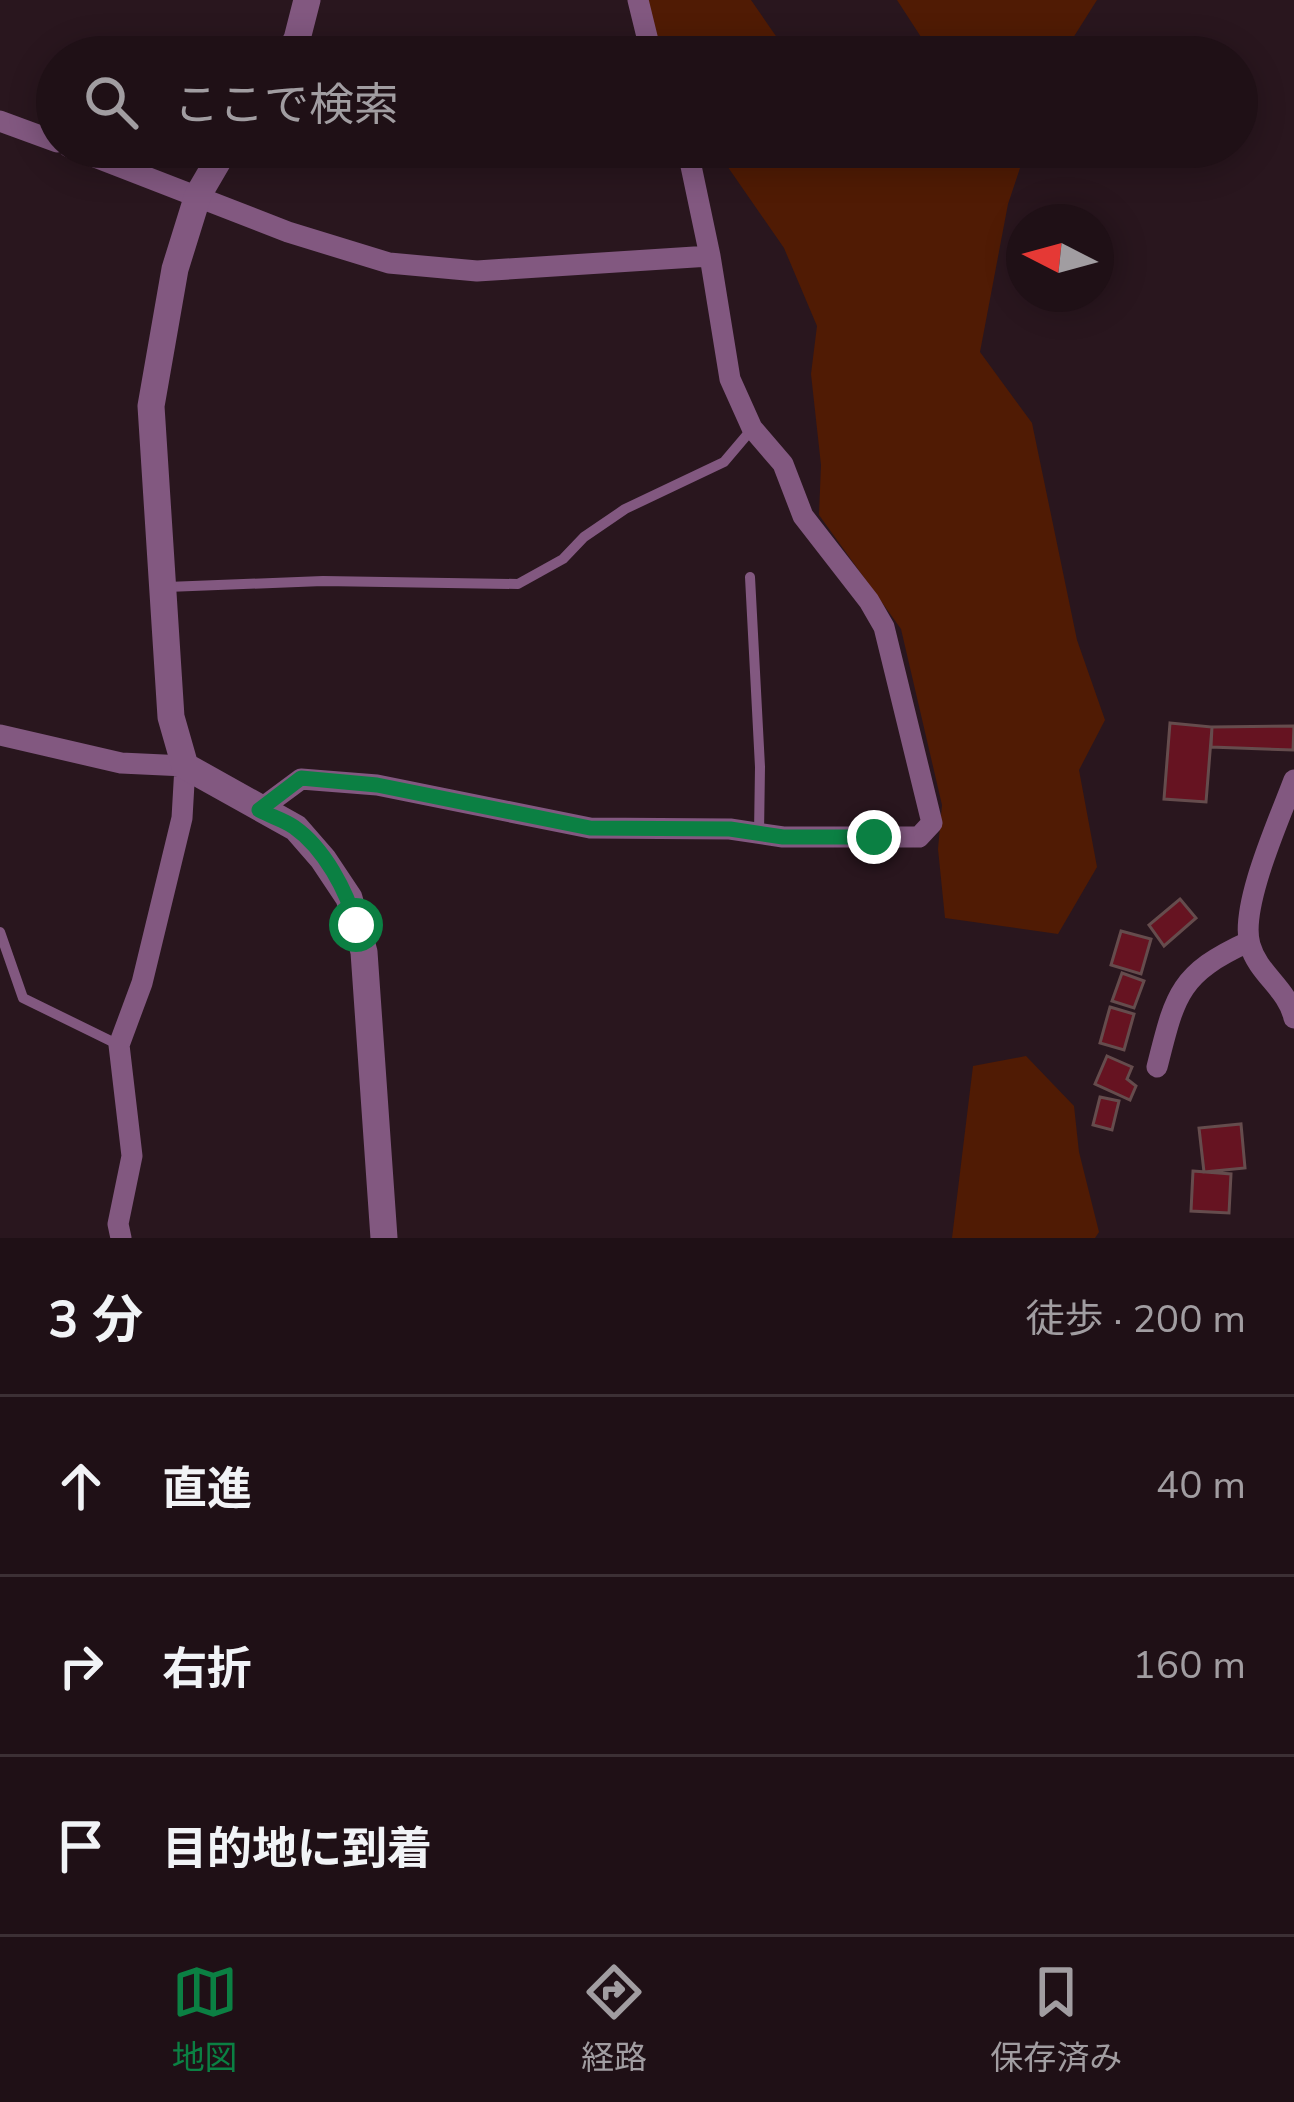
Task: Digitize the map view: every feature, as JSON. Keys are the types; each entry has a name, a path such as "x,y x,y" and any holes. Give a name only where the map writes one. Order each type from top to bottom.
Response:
{"street":[{"path":"298,36 307,0"},
{"path":"638,0 647,36"},
{"path":"0,121 36,134"},
{"path":"124,168 288,232 389,263 476,272 710,256"},
{"path":"121,1238 118,1224 131,1156 119,1045 142,982 178,838 185,766 172,717 151,406 176,268 198,196 214,168"},
{"path":"259,810 301,778 377,785 590,828 730,829 783,837 920,837 932,823 884,627 803,517 783,464 752,428 730,379 691,168"},
{"path":"0,735 121,763 185,766 296,828 323,859 349,898 364,952 384,1238"},
{"path":"1294,780 1255,888 1248,942 1291,1004 1294,1018"},
{"path":"1157,1067 1172,1010 1192,974 1248,942"}],"lane":[{"path":"164,587 323,581 518,584 562,560 584,537 625,509 724,462 752,428"},
{"path":"750,578 759,833"},
{"path":"0,932 23,998 119,1045"}],"shaded area":[{"path":"647,0 751,0 776,36 657,36"},
{"path":"897,0 1097,0 1074,36 920,36"},
{"path":"729,168 1020,168 1006,204 980,352 1032,423 1077,640 1105,720 1079,770 1097,867 1058,934 945,918 938,849 942,805 901,629 819,515 821,465 811,374 817,326 784,248"},
{"path":"1026,1056 1074,1106 1079,1152 1099,1232 1095,1238 952,1238 973,1066"}],"building":[{"path":"1170,723 1212,727 1206,802 1164,799"},
{"path":"1294,726 1293,750 1211,747 1212,727"},
{"path":"1180,899 1196,918 1164,946 1149,925"},
{"path":"1121,931 1151,939 1141,974 1111,965"},
{"path":"1122,973 1144,981 1134,1008 1112,1001"},
{"path":"1110,1007 1134,1014 1124,1050 1100,1043"},
{"path":"1107,1056 1132,1067 1127,1079 1136,1086 1130,1100 1095,1084"},
{"path":"1100,1097 1119,1101 1112,1130 1093,1125"},
{"path":"1241,1124 1245,1168 1204,1172 1199,1128"},
{"path":"1193,1171 1231,1174 1229,1213 1191,1211"}],"route":[{"path":"356,925 349,898 323,859 296,828 259,810 301,778 377,785 590,828 874,837"}]}
